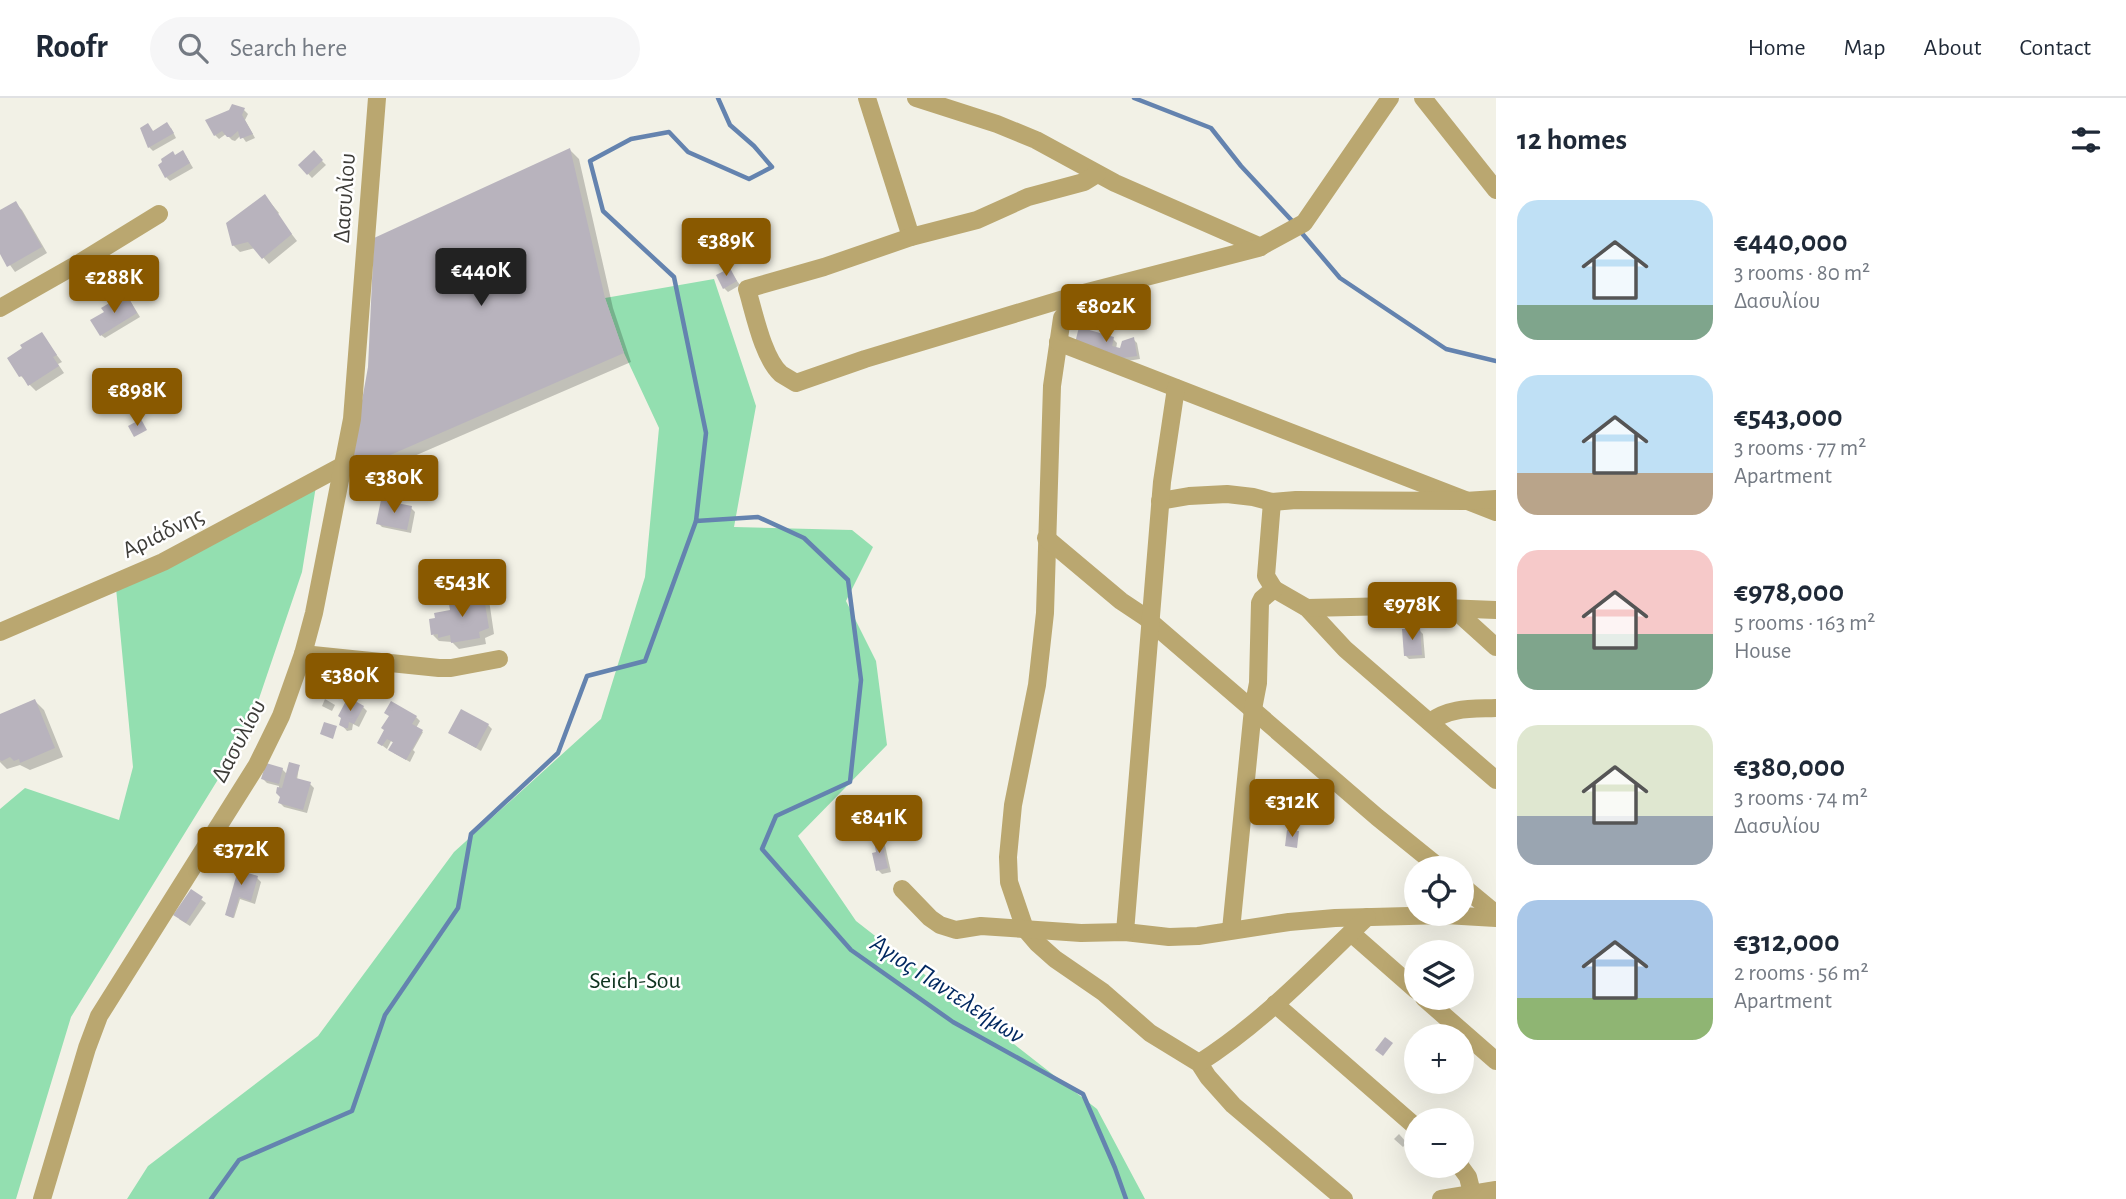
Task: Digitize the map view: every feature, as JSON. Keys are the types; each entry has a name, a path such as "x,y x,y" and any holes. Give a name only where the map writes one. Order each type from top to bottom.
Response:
{"street":[{"name":"Δασυλίου","path":"42,1199 99,1016 257,765 281,716 303,654 314,613 352,419 377,98"},
{"path":"867,98 911,237"},
{"path":"916,98 997,124 1036,140 1097,174 1261,247"},
{"path":"1097,174 1084,182 1035,194 977,220 911,237 824,267 747,289 769,357 782,375 796,383 1080,294 1261,247 1304,223 1390,98"},
{"path":"1423,98 1496,190"},
{"path":"0,308 159,214"},
{"path":"1080,294 1062,318 1052,386 1045,612 1039,670 1015,794 1008,857 1009,882 1025,929 1055,959 1103,992 1150,1033 1199,1063 1213,1084 1233,1105 1344,1199"},
{"path":"1058,342 1496,513"},
{"path":"1125,932 1160,501 1176,388"},
{"name":"Αριάδνης","path":"0,632 163,562 342,466"},
{"path":"1160,501 1227,494 1272,502 1496,499"},
{"path":"1272,502 1266,576 1274,590 1307,608 1339,643 1496,780"},
{"path":"1046,538 1121,601 1152,623 1425,856"},
{"path":"1231,930 1253,709 1258,683 1260,603 1274,590"},
{"path":"1307,608 1394,606 1496,610"},
{"path":"1455,610 1496,647"},
{"path":"303,654 451,668 499,659"},
{"path":"1430,722 1447,712 1461,709 1496,708"},
{"path":"902,889 930,918 948,929 964,930 981,926 1081,933 1125,932 1169,937 1298,920 1496,916"},
{"path":"1474,897 1496,916"},
{"path":"1199,1063 1222,1048 1275,1004 1367,917"},
{"path":"1351,933 1404,979"},
{"path":"1275,1004 1404,1117"},
{"path":"1438,1010 1496,1061"},
{"path":"1468,1178 1472,1193"},
{"path":"1441,1199 1496,1190"}],"green space":[{"name":"Seich-Sou","path":"714,279 756,406 734,527 852,530 873,547 846,601 876,661 887,745 798,836 856,921 1097,1109 1145,1199 127,1199 148,1166 318,1036 454,852 601,719 645,577 659,428 624,353 605,298"},
{"path":"316,486 302,572 248,731 71,1017 16,1199 0,1199 0,809 25,788 119,820 133,767 116,588"}],"building":[{"path":"232,104 245,108 242,115 253,134 240,139 238,131 227,137 222,131 214,136 205,120 229,110"},
{"path":"167,122 174,133 148,148 140,128 148,123 153,131"},
{"path":"570,148 605,298 624,353 349,473 368,367 374,238"},
{"path":"183,150 190,163 165,178 158,165 162,162 161,159 173,151 175,155"},
{"path":"314,150 323,160 307,175 298,165"},
{"path":"265,194 292,234 262,259 248,242 232,246 226,223"},
{"path":"16,201 42,247 7,267 0,254 0,210"},
{"path":"730,268 737,281 723,289 716,275"},
{"path":"126,293 137,313 100,336 90,320 104,312 101,308"},
{"path":"1134,302 1141,320 1124,326 1117,309"},
{"path":"1079,327 1114,337 1112,346 1120,348 1122,341 1134,337 1137,356 1122,358 1075,343"},
{"path":"42,332 57,355 53,357 59,366 28,386 7,358 22,348 20,345"},
{"path":"141,419 147,430 134,437 128,426"},
{"path":"381,500 412,506 407,530 376,524"},
{"path":"483,592 489,628 479,632 480,638 451,643 450,635 438,638 438,634 431,635 429,619 435,618 434,613 450,610 448,598"},
{"path":"1420,628 1422,655 1404,656 1402,629"},
{"path":"348,697 364,706 354,724 349,722 348,728 345,728 339,725 341,718 338,716"},
{"path":"35,699 55,748 20,763 19,759 14,761 10,757 0,760 0,714"},
{"path":"391,701 417,716 412,724 423,730 406,760 388,750 393,742 387,739 382,746 377,743 384,730 381,728 389,716 384,713"},
{"path":"461,709 489,724 476,748 448,733"},
{"path":"324,722 337,726 333,739 320,734"},
{"path":"289,762 300,765 296,778 311,782 303,810 278,803 280,797 276,793 277,787 282,788"},
{"path":"266,763 283,768 279,784 261,779"},
{"path":"261,827 281,833 276,851 263,847 262,852 269,854 267,863 251,861"},
{"path":"237,828 252,833 247,849 232,844"},
{"path":"1287,830 1299,831 1297,848 1285,846"},
{"path":"880,835 888,868 876,871 872,853 876,852 873,837"},
{"path":"237,860 248,863 245,872 258,876 251,901 239,897 233,918 225,915 238,870 234,869"},
{"path":"191,889 203,897 186,923 173,915"},
{"path":"1385,1037 1393,1043 1383,1056 1375,1050"}],"waterway":[{"name":"Άγιος Παντελεήμων","path":"718,98 730,125 754,146 772,167 749,179 688,152 669,132 631,139 590,161 603,211 674,277 706,433 696,521 758,517 804,538 848,580 861,680 850,782 776,816 762,849 851,950 953,1022 1083,1094 1126,1199"},
{"path":"1134,98 1211,128 1241,166 1295,224"},
{"path":"1300,231 1340,278 1446,349 1496,361"},
{"path":"211,1199 239,1160 352,1111 385,1015 458,908 471,834 558,753 587,676 645,661 696,521"}]}
